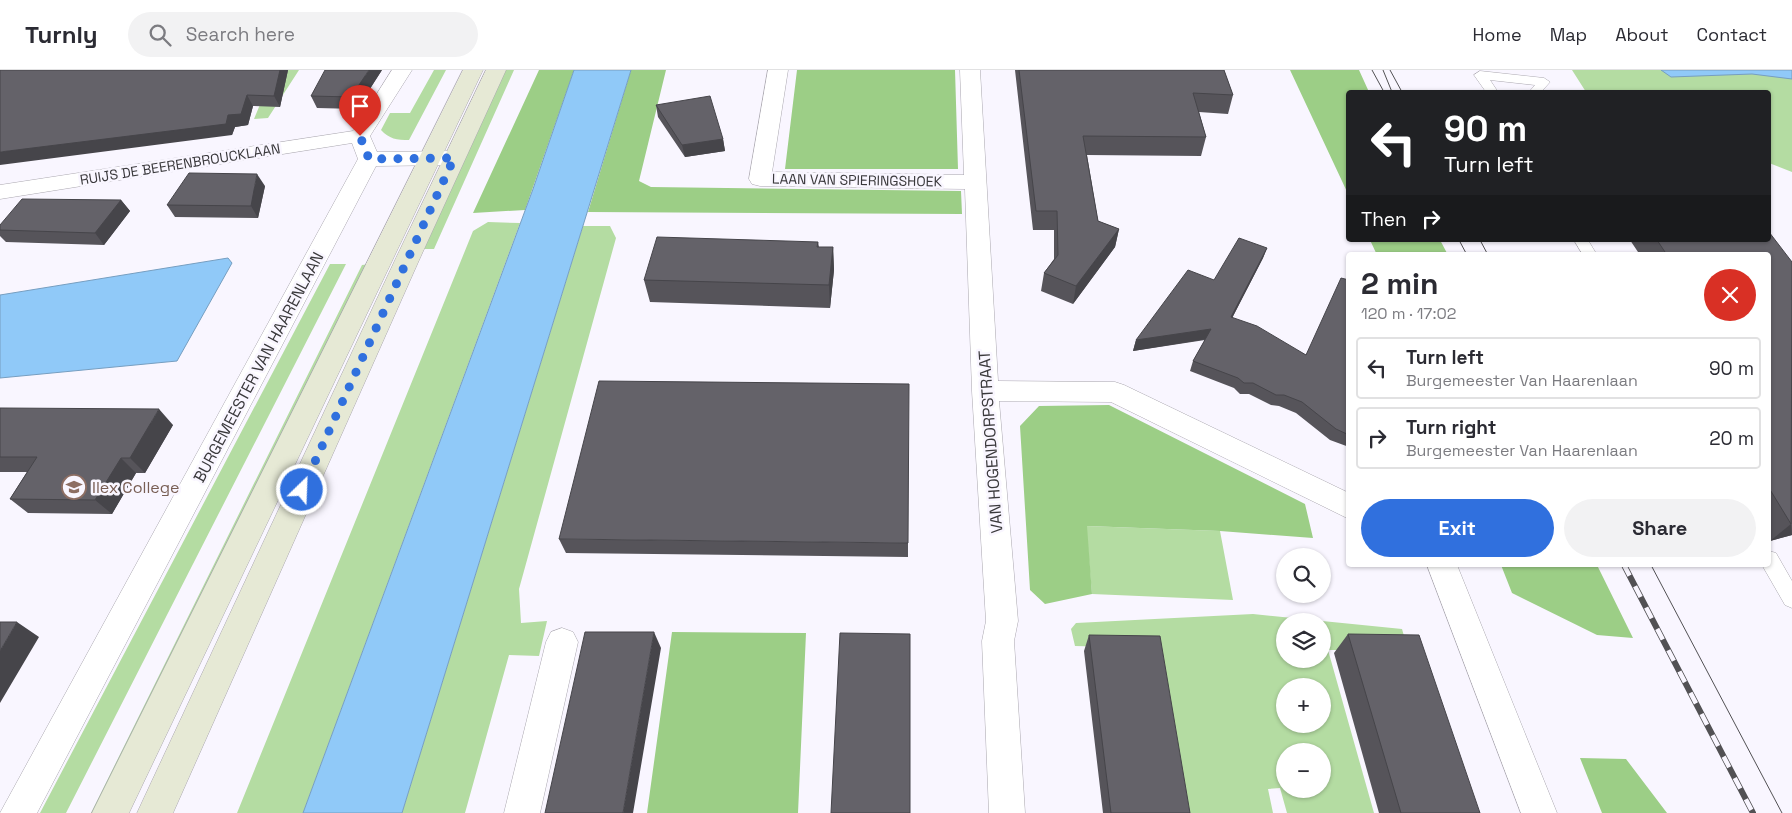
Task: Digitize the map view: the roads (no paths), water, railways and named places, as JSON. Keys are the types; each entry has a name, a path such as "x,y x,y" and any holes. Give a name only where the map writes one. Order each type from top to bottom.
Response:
{"main road":[{"path":"156,813 442,159 473,70"},
{"path":"110,813 442,159 496,70"}],"street":[{"name":"BURGEMEESTER VAN HAARENLAAN","path":"18,813 365,148 402,70"},
{"name":"LAAN VAN SPIERINGSHOEK","path":"778,70 760,180 975,182"},
{"name":"VAN HOGENDORPSTRAAT","path":"970,70 985,390 1002,621 998,641 1007,813"},
{"path":"365,148 442,159"},
{"name":"RUIJS DE BEERENBROUCKLAAN","path":"0,192 365,148"},
{"path":"985,390 1115,392 1346,506"},
{"path":"1443,567 1540,813"},
{"path":"522,813 562,642"}],"lane":[{"path":"1491,90 1480,75 1544,82 1537,90"},
{"path":"1771,562 1792,599"}],"water":[{"path":"574,70 631,70 402,813 303,813 533,189"},
{"path":"1661,70 1792,70 1792,79 1752,74 1671,77"},
{"path":"228,258 232,263 177,361 0,378 0,295"}],"tram line":[{"path":"1372,70 1383,90"},
{"path":"1383,70 1391,90"},
{"path":"1390,70 1401,90"},
{"path":"1460,242 1465,252"},
{"path":"1481,242 1486,252"},
{"path":"1624,567 1751,813"},
{"path":"1652,567 1782,813"}],"railway":[{"path":"1625,567 1753,813"}],"place":[{"name":"Ilex College","path":"74,487"}]}
